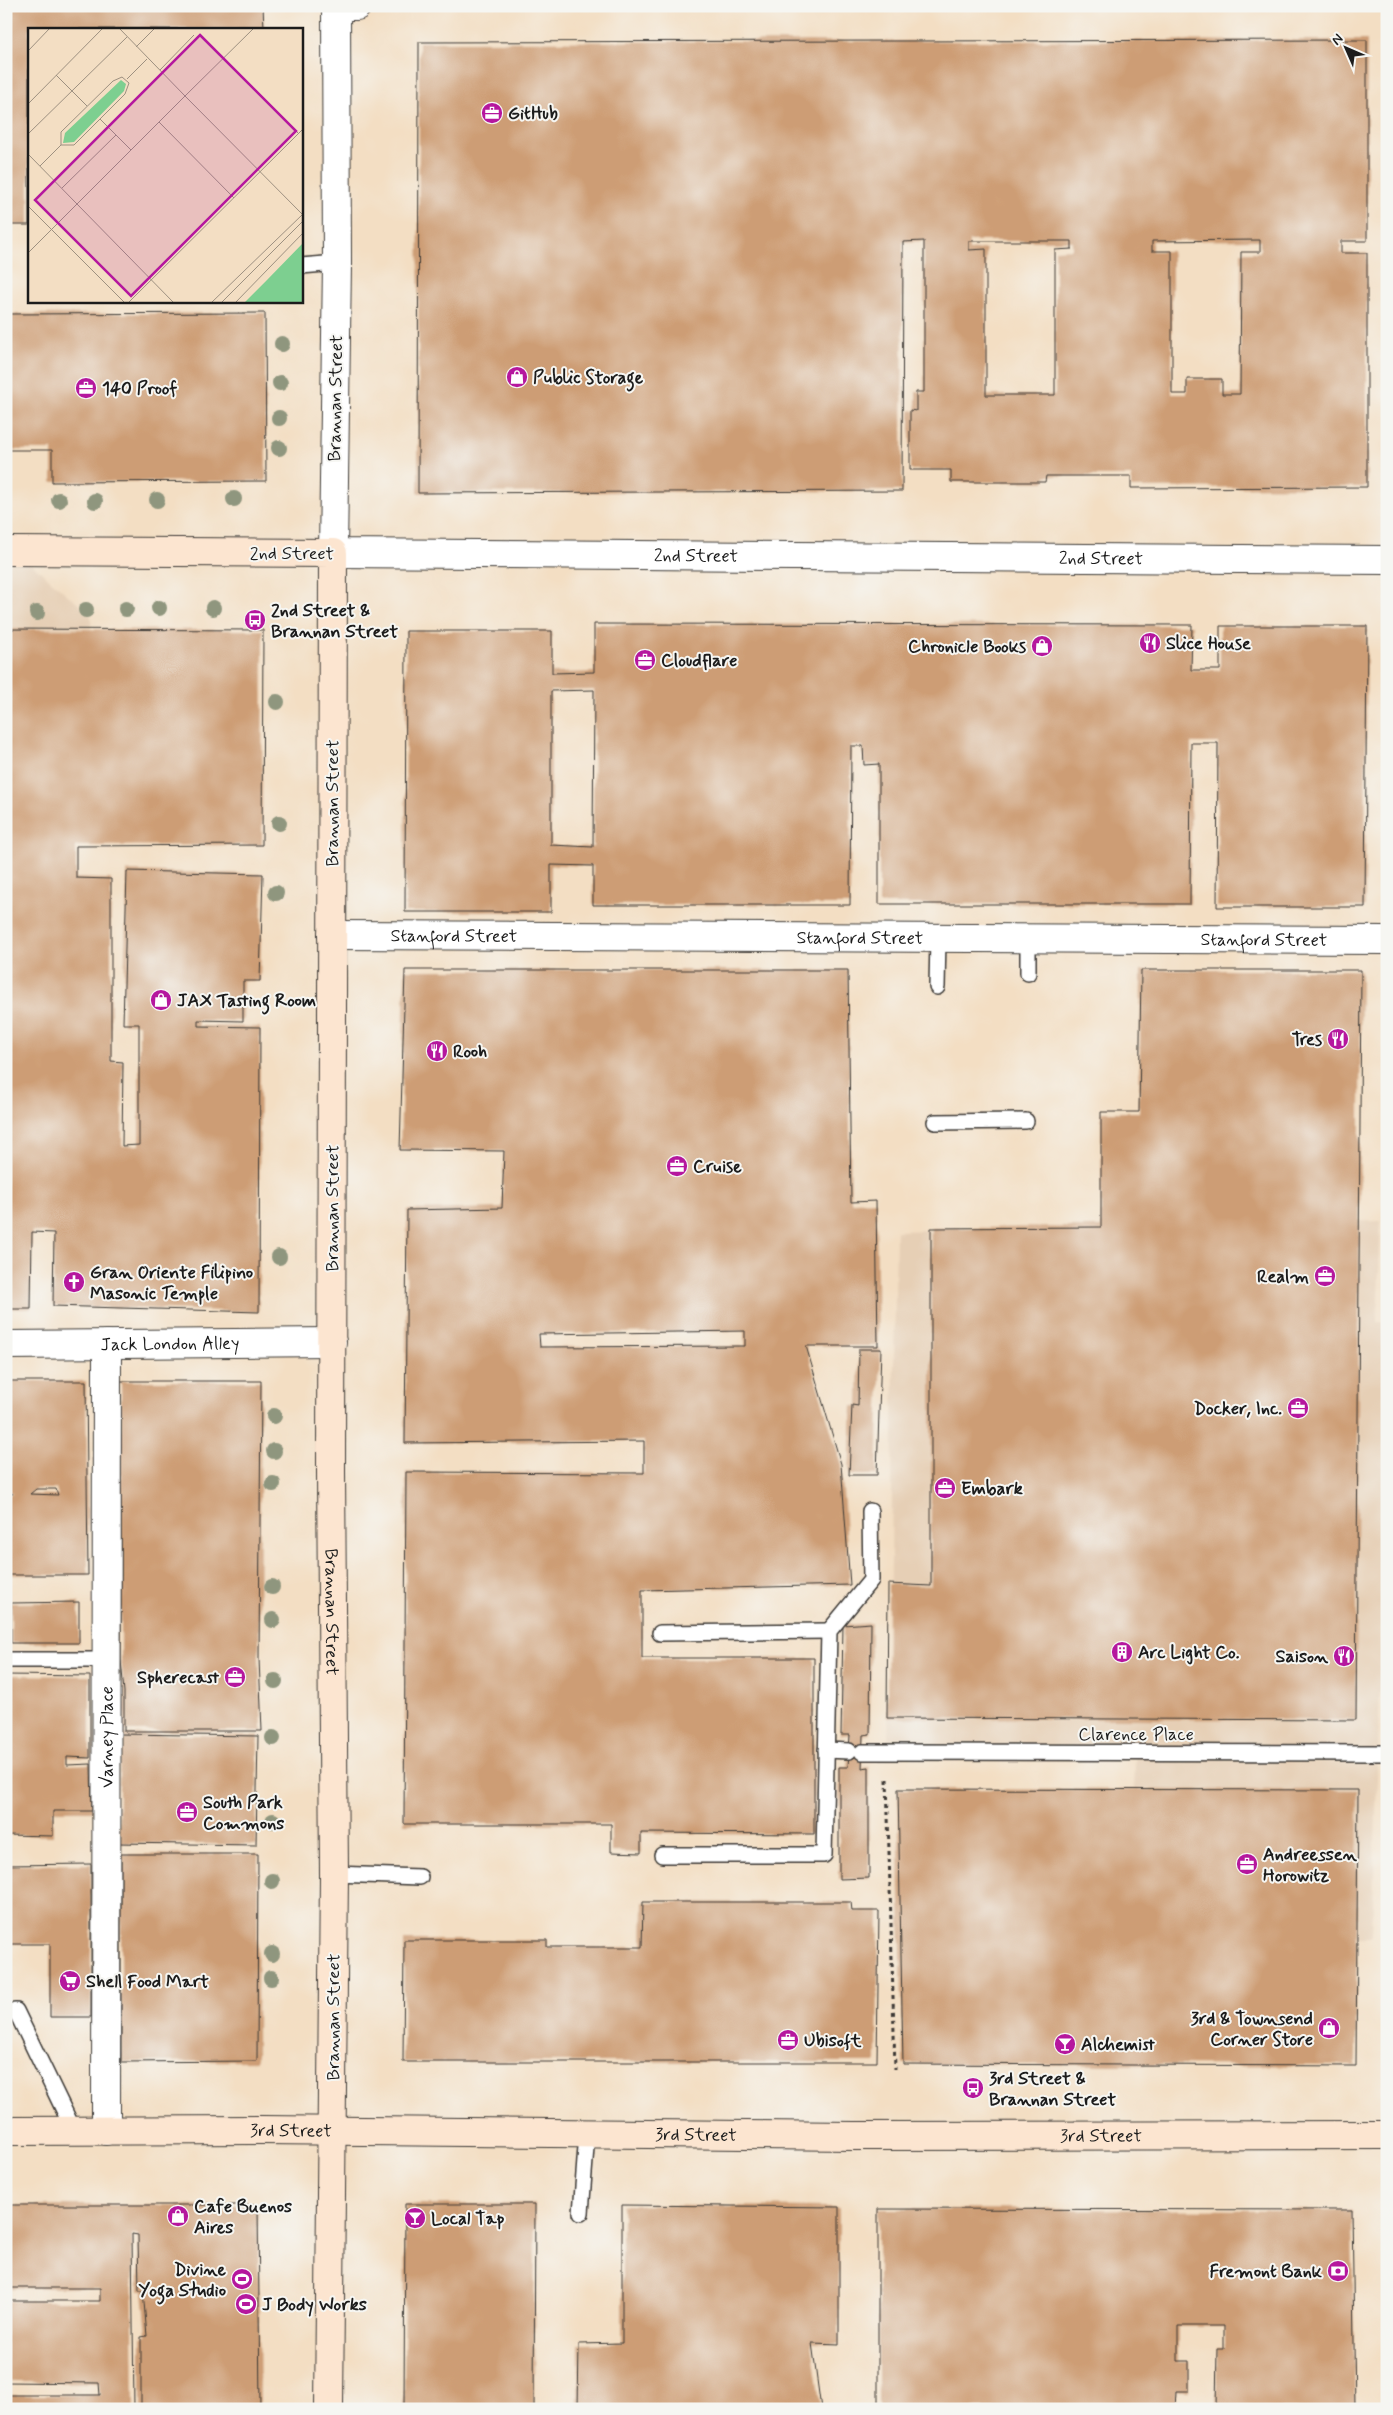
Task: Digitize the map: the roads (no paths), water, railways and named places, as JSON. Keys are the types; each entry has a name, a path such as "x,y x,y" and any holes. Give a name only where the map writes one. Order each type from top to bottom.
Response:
{"main road":[{"name":"2nd Street","path":"6,551 333,553"},
{"name":"Brannan Street","path":"329,2409 334,1874 332,1342 333,553"},
{"name":"3rd Street","path":"6,2131 262,2130 587,2134 1387,2135"}],"street":[{"path":"336,6 357,6"},
{"name":"Brannan Street","path":"333,553 337,263 336,6"},
{"name":"2nd Street","path":"333,553 1387,560"},
{"name":"Stanford Street","path":"332,935 1387,940"},
{"name":"Jack London Alley","path":"6,1345 332,1342"},
{"name":"Varney Place","path":"106,2131 107,1344"}],"lane":[{"path":"302,266 337,263"},
{"path":"938,938 938,987"},
{"path":"1028,938 1028,973"},
{"path":"935,1122 1026,1121"},
{"path":"662,1855 824,1855 829,1631 871,1580 870,1511"},
{"path":"660,1633 829,1631"},
{"path":"6,1660 107,1660"},
{"name":"Clarence Place","path":"826,1750 886,1753 1387,1753"},
{"path":"334,1874 420,1877"},
{"path":"6,2012 16,2011 74,2131"},
{"path":"580,2213 587,2134"}],"place":[{"name":"GitHub","path":"492,113"},
{"name":"Public Storage","path":"517,377"},
{"name":"140 Proof","path":"86,388"},
{"name":"2nd Street & Brannan Street","path":"255,620"},
{"name":"Slice House","path":"1150,643"},
{"name":"Chronicle Books","path":"1042,646"},
{"name":"Cloudflare","path":"645,660"},
{"name":"JAX Tasting Room","path":"161,1000"},
{"name":"Tres","path":"1338,1039"},
{"name":"Rooh","path":"437,1051"},
{"name":"Cruise","path":"677,1166"},
{"name":"Realm","path":"1325,1276"},
{"name":"Gran Oriente Filipino Masonic Temple","path":"74,1282"},
{"name":"Docker, Inc.","path":"1298,1408"},
{"name":"Embark","path":"945,1488"},
{"name":"Arc Light Co.","path":"1122,1652"},
{"name":"Saison","path":"1344,1656"},
{"name":"Spherecast","path":"235,1677"},
{"name":"South Park Commons","path":"187,1812"},
{"name":"Andreessen Horowitz","path":"1247,1864"},
{"name":"Shell Food Mart","path":"70,1981"},
{"name":"3rd & Townsend Corner Store","path":"1329,2028"},
{"name":"Ubisoft","path":"788,2040"},
{"name":"Alchemist","path":"1065,2044"},
{"name":"3rd Street & Brannan Street","path":"973,2088"},
{"name":"Cafe Buenos Aires","path":"178,2216"},
{"name":"Local Tap","path":"415,2218"},
{"name":"Fremont Bank","path":"1338,2271"},
{"name":"Divine Yoga Studio","path":"242,2279"},
{"name":"J Body Works","path":"246,2304"}]}
